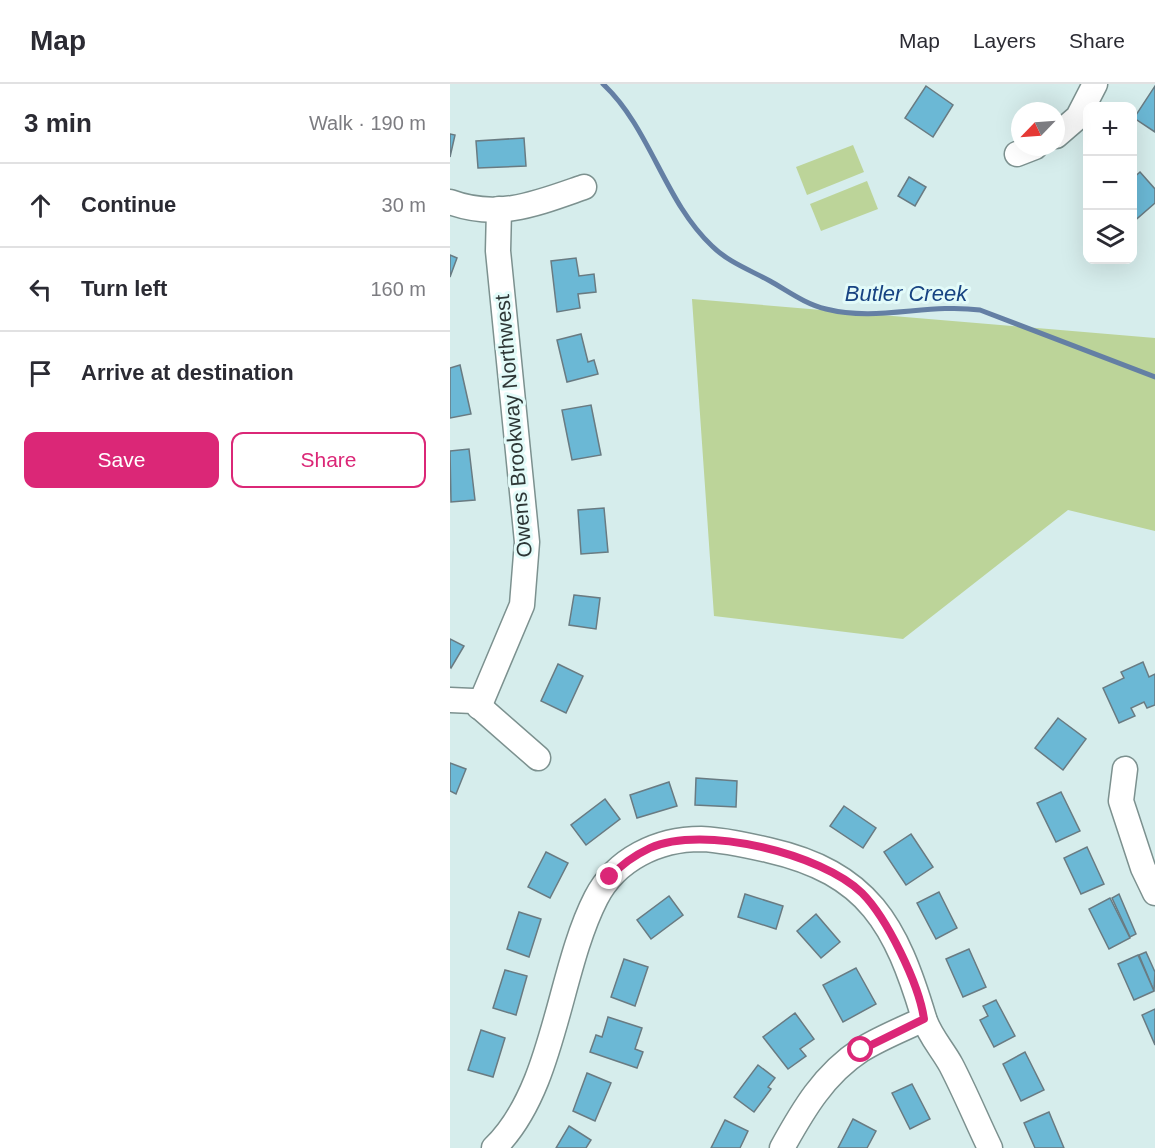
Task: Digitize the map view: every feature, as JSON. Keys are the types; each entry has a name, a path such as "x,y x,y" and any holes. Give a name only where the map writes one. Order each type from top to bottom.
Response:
{"street":[{"path":"1065,128 1078,117 1095,84"},
{"path":"450,202 471,210 522,208 584,187"},
{"name":"Owens Brookway Northwest","path":"479,707 522,605 527,542 498,251 499,209"},
{"path":"450,700 473,701 538,758"},
{"path":"1125,769 1121,801 1143,868 1155,893"},
{"path":"494,1148 509,1133 540,1069 586,920 597,896 619,866 651,847 691,839 716,840 803,858 845,879 878,912 890,933 914,988 924,1019 951,1065 990,1148"},
{"path":"782,1148 806,1105 832,1073 861,1050 924,1019"}],"green space":[{"path":"853,145 864,172 807,195 796,167"},
{"path":"867,181 878,209 821,231 810,204"},
{"path":"692,299 1155,338 1155,531 1068,510 903,639 714,616"}],"building":[{"path":"926,86 953,105 933,137 905,118"},
{"path":"1155,86 1155,132 1137,120 1137,113"},
{"path":"450,134 455,135 450,157"},
{"path":"524,138 526,166 478,168 476,141"},
{"path":"1140,172 1155,189 1155,203 1137,219 1137,210 1137,175"},
{"path":"909,177 926,187 915,206 898,196"},
{"path":"450,255 457,258 450,277"},
{"path":"576,258 579,276 594,274 596,292 578,294 580,308 557,312 551,261"},
{"path":"581,334 588,362 594,360 598,374 567,382 557,340"},
{"path":"460,365 471,414 450,418 450,368"},
{"path":"591,405 601,455 572,460 562,410"},
{"path":"469,449 475,500 451,502 450,451"},
{"path":"604,508 608,552 581,554 578,510"},
{"path":"574,595 600,598 596,629 569,625"},
{"path":"450,639 464,646 451,668 450,667"},
{"path":"1143,662 1149,677 1155,674 1155,705 1147,708 1144,702 1131,708 1135,716 1119,723 1103,688 1124,678 1121,672"},
{"path":"558,664 583,676 566,713 541,701"},
{"path":"1058,718 1086,739 1063,770 1035,748"},
{"path":"450,763 466,769 456,794 450,791"},
{"path":"696,778 737,781 736,807 695,805"},
{"path":"669,782 677,806 637,818 630,795"},
{"path":"1061,792 1080,831 1056,842 1037,803"},
{"path":"605,799 620,819 586,845 571,825"},
{"path":"844,806 876,828 863,848 830,826"},
{"path":"911,834 933,867 906,885 884,852"},
{"path":"1087,847 1104,884 1081,894 1064,858"},
{"path":"546,852 568,863 550,898 528,887"},
{"path":"939,892 957,928 936,939 917,903"},
{"path":"745,894 783,906 776,929 738,917"},
{"path":"1119,894 1136,934 1130,937 1112,898"},
{"path":"669,896 683,915 651,939 637,920"},
{"path":"1110,898 1130,938 1109,949 1089,909"},
{"path":"519,912 541,919 529,957 507,949"},
{"path":"816,914 840,942 821,958 797,931"},
{"path":"969,949 986,987 963,997 946,959"},
{"path":"1146,952 1155,972 1154,991 1139,955"},
{"path":"1138,955 1154,991 1134,1000 1118,964"},
{"path":"624,959 648,967 635,1006 611,997"},
{"path":"856,968 876,1004 843,1022 823,985"},
{"path":"505,970 527,976 516,1015 493,1008"},
{"path":"996,1000 1015,1036 994,1047 980,1020 988,1016 983,1006"},
{"path":"1155,1009 1155,1045 1142,1015"},
{"path":"795,1013 814,1039 800,1049 806,1056 788,1069 763,1037"},
{"path":"608,1017 642,1028 635,1049 643,1052 637,1068 590,1052 596,1035 602,1037"},
{"path":"481,1030 505,1038 493,1077 468,1070"},
{"path":"1025,1052 1044,1090 1021,1101 1003,1064"},
{"path":"758,1065 775,1078 768,1087 771,1089 754,1112 734,1097"},
{"path":"587,1073 611,1083 595,1121 573,1111"},
{"path":"912,1084 930,1119 910,1129 892,1093"},
{"path":"1049,1112 1064,1148 1035,1148 1024,1123"},
{"path":"853,1119 876,1131 867,1148 838,1148"},
{"path":"725,1120 748,1131 740,1148 711,1148"},
{"path":"569,1126 591,1140 586,1148 556,1148"}],"waterway":[{"name":"Butler Creek","path":"603,84 634,122 681,208 712,246 732,261 804,301 826,309 864,314 961,308 980,310 1155,377"}],"route":[{"path":"610,877 619,866 651,847 691,839 716,840 803,858 845,879 878,912 890,933 914,988 924,1019 861,1050"}]}
